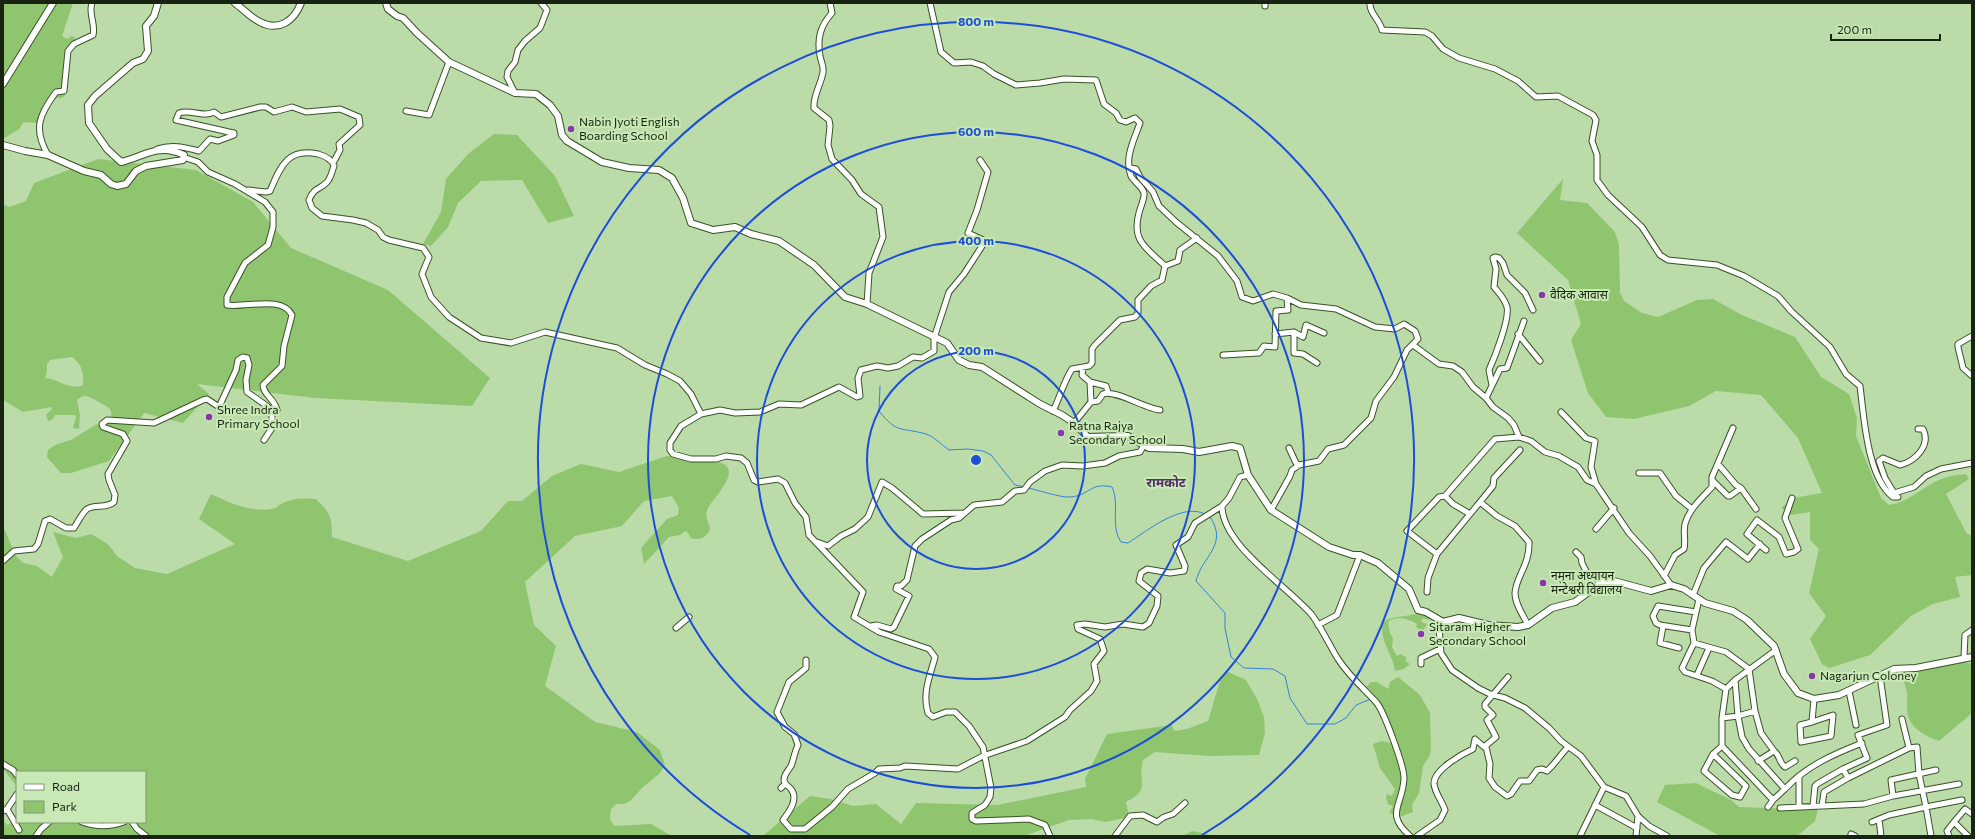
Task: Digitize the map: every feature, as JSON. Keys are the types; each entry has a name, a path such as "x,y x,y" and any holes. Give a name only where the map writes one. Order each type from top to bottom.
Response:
{"main road":[{"path":"3,84 53,3"},
{"path":"3,145 25,152 48,156 84,171 101,175 111,184 117,186 126,184 136,171 146,166 183,160 184,155 176,151 156,150 126,161 117,160 89,123 88,105 95,96 146,55 149,48 146,26 154,16 158,3"},
{"path":"235,3 259,22 282,26 292,19 302,3"},
{"path":"386,3 388,9 397,16 403,18 449,62 515,93 536,94 550,105 558,116 562,135 567,141 602,162 628,168 659,170 672,178 683,198 692,223 713,230 735,227 751,234 779,241 814,265 845,296 867,304 948,344 959,360 969,365 982,367 1074,423 1088,437 1128,436 1155,449 1183,449 1199,452 1238,446 1240,448 1248,475 1271,510 1329,546 1353,555 1360,555 1378,563 1409,589 1418,610 1426,612 1441,621 1450,622 1459,618 1488,625 1515,627 1528,624 1552,608 1575,602 1602,582 1614,581 1651,591 1670,585 1684,589 1705,603 1733,611 1741,616 1769,640 1776,650 1784,674 1798,693 1814,699 1839,695 1898,667 1916,668 1972,656"}],"street":[{"path":"48,156 40,136 40,117 56,92 64,91 68,51 74,44 93,35 95,28 91,13 92,3"},
{"path":"515,93 507,75 515,62 518,50 544,22 548,10 542,3"},
{"path":"830,3 832,13 824,22 819,35 819,49 823,71 814,99 814,108 829,120 830,126 828,145 832,159 852,180 861,194 879,207 882,237 869,273 867,304"},
{"path":"930,3 942,52 954,63 971,62 983,66 994,74 1016,85 1040,83 1064,78 1096,80 1104,104 1116,113 1120,120 1126,122 1135,118 1140,123 1128,157 1131,176 1145,195 1138,216 1136,228 1138,239 1153,256 1165,266"},
{"path":"1370,3 1370,7 1378,19 1382,30 1425,32 1432,36 1444,49 1459,58 1496,69 1518,81 1536,97 1558,96 1593,115 1596,120 1592,141 1597,154 1597,180 1608,195 1642,227 1660,256 1668,260 1717,265 1744,276 1778,296 1791,311 1830,347 1846,374 1860,386 1866,436 1875,470 1889,494 1893,497 1898,497 1884,478 1879,461 1883,458 1900,464 1916,457 1922,449 1924,435 1923,429 1918,429"},
{"path":"406,111 429,115 449,62"},
{"path":"156,150 167,145 199,151 210,139 218,141 234,135 234,133 176,120 179,113 184,112 209,114 214,112 221,117 260,107 266,107 274,112 292,107 306,112 340,109 359,117 360,125 339,144 340,150 333,163 334,166 328,181 315,189 311,195 309,200 312,208 317,214 328,218 341,218 366,223 378,230 383,237 389,240 424,248 429,257 422,274 431,297 457,323 481,338 505,343 519,342 545,332 617,348 645,365 680,381 691,394 700,414"},
{"path":"183,158 198,162 208,172 252,191 270,191 282,165 291,157 300,152 329,158 333,163"},
{"path":"980,160 988,172 977,210 968,233 983,240 984,243 964,274 948,292 934,338 934,351 928,356 922,358 913,357 898,366 888,368 877,366 861,370 858,378 860,396 857,397 839,387 801,405 779,404 760,412 735,412 720,410 700,414 681,426 670,443 670,450 674,454 691,459 716,459 726,456 737,457 747,463 754,480 758,482 778,479 785,483 795,503 806,517 809,535 863,592 854,617 871,626 878,632 929,649 935,657 930,670 925,697 928,713 933,717 946,712 955,712 969,726 983,747 983,756 991,788 990,798 985,805 972,813 972,819 1029,819 1045,825 1050,836"},
{"path":"1130,168 1136,169 1140,177 1148,184 1159,206 1176,222 1218,256 1228,267 1237,280 1242,297 1253,301 1273,294 1287,298 1301,305 1336,308 1375,327 1395,329 1404,324 1415,331 1418,339 1408,350 1394,377 1376,401 1371,418 1344,445 1328,450 1319,461 1299,466 1292,470 1271,510"},
{"path":"238,186 264,202 273,212 273,227 268,245 245,264 227,297 227,305 277,304 289,309 292,316 284,346 282,366 263,386 264,392 276,403 277,410 272,413"},
{"path":"1165,266 1178,261 1180,250 1197,238"},
{"path":"1492,385 1488,370 1496,356 1507,319 1508,309 1504,299 1494,287 1496,269 1493,258 1499,258 1507,275 1525,293 1533,310"},
{"path":"1053,411 1062,392 1066,378 1072,369 1089,366 1092,363 1092,349 1112,326 1120,320 1135,317 1138,313 1138,300 1151,286 1162,280 1165,266"},
{"path":"1223,355 1259,352 1264,346 1275,346 1276,311 1288,310 1287,298"},
{"path":"1486,398 1500,369 1506,368 1524,321"},
{"path":"1275,334 1294,332 1303,337 1306,325 1324,333"},
{"path":"1294,332 1294,353 1306,355 1316,363"},
{"path":"1972,332 1970,337 1958,344 1963,368 1972,376"},
{"path":"1518,334 1540,361"},
{"path":"1413,345 1439,364 1457,368 1472,387 1486,398 1493,407 1508,418 1514,425 1519,437"},
{"path":"3,561 14,551 34,549 38,544 46,521 50,519 66,528 74,528 86,510 91,507 109,505 114,502 115,495 108,474 114,468 127,441 123,434 103,427 102,424 106,420 154,423 207,399 219,407 236,370 238,360 243,357 247,358 249,362 246,380 247,392 267,406 272,413 272,428 264,440"},
{"path":"1083,367 1082,375 1090,382 1106,386 1108,392"},
{"path":"1090,382 1091,402"},
{"path":"1074,423 1091,402 1098,400 1103,394 1108,392 1128,398 1144,406 1160,410"},
{"path":"1561,412 1586,438 1596,442 1591,467 1596,484 1630,533 1650,556 1670,585"},
{"path":"1664,576 1675,555 1684,549 1686,543 1685,523 1692,509 1712,487 1712,480 1733,428"},
{"path":"1437,554 1407,531 1439,497 1445,496 1495,439 1519,437 1531,441 1545,452 1559,456 1572,463 1578,467 1587,480 1596,484"},
{"path":"871,626 877,625 891,629 894,627 909,596 896,589 897,586 901,586 907,580 915,546 922,539 951,520 959,518 974,505 1002,502 1015,491 1024,490 1030,482 1046,471 1062,465 1084,466 1105,463 1119,456 1140,452 1144,445"},
{"path":"1289,448 1296,464 1299,466"},
{"path":"1427,592 1428,578 1437,554 1493,486 1494,478 1520,450"},
{"path":"1894,493 1914,487 1926,476 1941,469 1972,463"},
{"path":"1718,464 1736,485 1742,488 1756,508"},
{"path":"1639,473 1660,473 1676,496 1692,509"},
{"path":"806,660 806,668 789,682 778,709 778,716 785,727 794,734 798,745 793,754 792,764 784,777 785,784 791,789 794,796 791,810 783,820 791,829 805,829 832,807 848,789 879,769 900,768 905,766 958,769 983,756 1027,741 1065,717 1070,710 1092,691 1098,681 1094,664 1102,654 1104,648 1100,639 1078,629 1078,625 1085,624 1105,628 1123,624 1143,627 1147,625 1157,606 1158,596 1139,582 1141,573 1147,569 1170,572 1184,571 1185,566 1176,546 1188,537 1195,523 1222,506 1229,498 1240,477 1248,475"},
{"path":"1712,480 1728,496 1742,488"},
{"path":"816,542 828,546 841,536 855,529 868,517 882,482 892,488 923,514 964,513"},
{"path":"1445,496 1453,504 1470,514"},
{"path":"1766,550 1747,534 1757,520 1779,537 1786,554 1794,552 1798,549 1785,518 1792,498"},
{"path":"1480,502 1497,516 1515,526 1529,542 1527,564 1515,593 1516,602 1528,624"},
{"path":"1222,506 1224,521 1235,538 1262,569 1300,602 1318,625 1338,659 1356,683 1368,693 1383,712 1404,778 1396,817 1399,825 1410,836"},
{"path":"1596,529 1614,508"},
{"path":"1693,595 1704,568 1726,542 1748,559 1760,544"},
{"path":"1576,552 1581,557 1582,564 1594,587"},
{"path":"1318,625 1337,615 1360,555"},
{"path":"1699,599 1692,630 1694,643 1682,668 1685,672 1697,675 1726,688"},
{"path":"1692,630 1656,624 1654,621 1654,612 1658,606 1696,612"},
{"path":"676,628 689,617"},
{"path":"1441,621 1439,627 1440,649 1443,657 1452,670 1478,688 1493,695 1502,696 1522,707 1549,728 1587,763 1604,787 1626,796 1638,816 1649,826 1667,836"},
{"path":"1663,626 1660,643 1679,648"},
{"path":"1964,657 1965,634 1972,630"},
{"path":"1694,643 1726,652 1749,669 1755,711 1761,733 1777,753 1782,765 1785,767 1795,761"},
{"path":"1697,675 1709,648"},
{"path":"1421,664 1421,658 1440,649"},
{"path":"1774,800 1722,746 1722,718 1726,688 1749,669 1776,650"},
{"path":"1813,806 1815,786 1843,769 1867,758 1858,735 1887,725 1880,676"},
{"path":"1486,747 1496,736 1488,720 1493,715 1485,706 1501,682 1508,677"},
{"path":"1735,680 1738,716 1742,737 1758,761 1785,789"},
{"path":"1849,691 1856,725"},
{"path":"1812,722 1814,699"},
{"path":"1722,718 1738,716 1755,711"},
{"path":"1833,715 1831,736 1801,742 1800,725 1812,722 1833,715"},
{"path":"1902,719 1903,730 1909,748"},
{"path":"1417,836 1421,831 1440,820 1445,810 1434,784 1437,774 1457,757 1473,749 1475,739 1486,747 1490,764 1489,778 1495,787 1507,796 1511,794 1520,781 1529,781 1537,770 1542,769 1547,771 1558,761 1568,747"},
{"path":"1768,806 1799,776 1832,755 1862,743"},
{"path":"1713,754 1746,786 1740,797 1732,795 1704,771 1713,754 1722,746"},
{"path":"1822,806 1824,792 1848,778 1909,748 1917,747 1919,774 1931,836"},
{"path":"1758,761 1774,751"},
{"path":"3,764 16,774"},
{"path":"1843,769 1848,778"},
{"path":"1893,796 1891,780 1936,770"},
{"path":"1799,776 1799,806"},
{"path":"781,788 785,784"},
{"path":"1780,808 1864,804 1893,796 1959,784"},
{"path":"1580,836 1604,787"},
{"path":"16,795 5,810 19,830"},
{"path":"1872,822 1889,815 1962,800"},
{"path":"1115,836 1130,816 1143,815 1157,822 1173,814 1185,803"},
{"path":"1595,805 1637,828"},
{"path":"1949,836 1947,831 1965,809 1972,814"},
{"path":"1636,836 1638,816"},
{"path":"1879,819 1881,836"},
{"path":"1954,822 1968,836"},
{"path":"36,836 48,823"},
{"path":"85,823 106,826 120,823"},
{"path":"133,823 137,829 146,836"}],"green space":[{"path":"3,3 73,3 62,36 67,39 72,36 76,38 65,52 63,76 65,96 61,98 48,98 37,123 24,122 19,129 3,139"},
{"path":"494,134 517,135 555,176 574,216 548,223 522,180 481,181 458,203 448,227 431,246 423,244 441,212 446,179 468,154"},
{"path":"98,159 196,170 253,202 291,248 388,290 490,378 472,406 315,398 197,384 209,394 183,423 144,413 109,461 71,473 61,473 47,457 48,450 55,445 71,440 95,425 110,421 111,413 109,408 104,404 89,397 82,396 77,400 80,415 79,429 73,428 76,417 75,415 55,415 52,420 48,421 46,415 52,407 23,412 3,400 3,204 9,207 26,201 34,183","holes":["72,357 82,370 82,386 71,386 45,378 47,364 50,360"]},
{"path":"1563,179 1560,200 1587,203 1615,232 1619,245 1620,292 1624,301 1642,313 1658,317 1697,300 1713,299 1742,315 1795,337 1821,377 1849,394 1857,418 1856,436 1881,498 1889,505 1903,501 1942,479 1966,474 1969,479 1946,494 1967,534 1972,535 1972,575 1955,577 1960,597 1933,604 1911,616 1870,655 1829,668 1822,664 1810,639 1826,616 1809,593 1819,549 1810,540 1810,512 1791,515 1781,508 1793,498 1822,493 1798,438 1761,395 1716,391 1689,406 1634,419 1606,417 1588,393 1571,340 1581,324 1568,280 1517,233"},
{"path":"667,456 697,458 720,462 728,469 729,475 723,488 706,512 710,528 703,538 691,538 685,531 680,535 669,537 644,564 641,548 667,519 678,515 679,508 672,496 644,501 622,526 575,536 525,582 534,625 556,646 545,686 595,722 637,732 660,750 665,765 660,773 642,788 630,801 624,804 616,804 611,809 610,820 615,826 651,824 672,836 3,836 3,820 7,825 16,821 16,823 146,823 146,771 16,771 16,785 3,769 3,526 16,556 23,563 37,566 52,577 63,557 53,532 76,538 91,534 108,544 117,556 135,568 167,574 235,544 199,519 211,494 240,506 263,510 273,509 285,502 293,500 304,498 316,499 331,519 332,537 408,561 481,531 508,501 522,501 552,476 581,464 619,472"},
{"path":"1418,613 1431,617 1429,620 1423,618 1421,622 1427,624 1423,631 1416,627 1417,624 1407,619 1398,618 1388,622 1390,633 1393,638 1392,647 1397,656 1401,654 1407,658 1405,661 1410,664 1404,669 1395,671 1383,636 1383,623 1389,619"},
{"path":"1954,660 1972,664 1972,713 1939,741 1923,734 1914,727 1908,717 1907,691 1899,670"},
{"path":"1226,671 1246,680 1257,699 1264,717 1265,733 1259,755 1209,756 1155,752 1143,760 1142,785 1139,793 1126,802 1129,817 1106,822 1092,819 1069,820 1024,836 763,836 810,796 831,799 853,806 876,804 901,824 916,803 997,805 1086,787 1085,779 1107,734 1172,725 1174,731 1187,729 1208,721 1220,681"},
{"path":"1398,677 1420,695 1430,713 1431,750 1429,757 1423,766 1419,793 1412,805 1413,812 1400,817 1389,813 1393,806 1388,804 1386,798 1387,794 1392,796 1395,789 1380,768 1373,744 1382,741 1391,743 1395,753 1398,752 1388,720 1365,688 1371,682 1377,682 1388,689 1390,682"},
{"path":"1696,783 1731,800 1739,807 1818,810 1815,821 1797,836 1720,836 1657,802 1665,785"},
{"path":"1192,831 1215,836 1183,836"}],"waterway":[{"path":"880,386 879,411 895,427 929,435 949,450 968,449 983,451 991,455 1015,485 1025,487"},
{"path":"1028,488 1055,495 1071,497 1082,494 1094,487 1112,487 1115,501 1116,529 1121,542 1128,543 1155,525 1176,515 1196,511 1205,514"},
{"path":"1210,517 1217,535 1216,543 1203,564 1196,581 1225,613 1225,628 1231,657 1244,668 1273,669 1285,676 1290,698 1307,724 1335,724 1346,718 1356,705 1371,699"}],"place":[{"name":"Nabin Jyoti English Boarding School","path":"571,129"},
{"name":"वैदिक आवास","path":"1542,295"},
{"name":"Shree Indra Primary School","path":"209,417"},
{"name":"Ratna Rajya Secondary School","path":"1061,433"},
{"name":"नमुना अध्यायन मन्टेश्वरी विद्यालय","path":"1543,583"},
{"name":"Sitaram Higher Secondary School","path":"1421,634"},
{"name":"Nagarjun Coloney","path":"1812,676"}],"district":[{"name":"रामकोट","path":"1166,482"}]}
